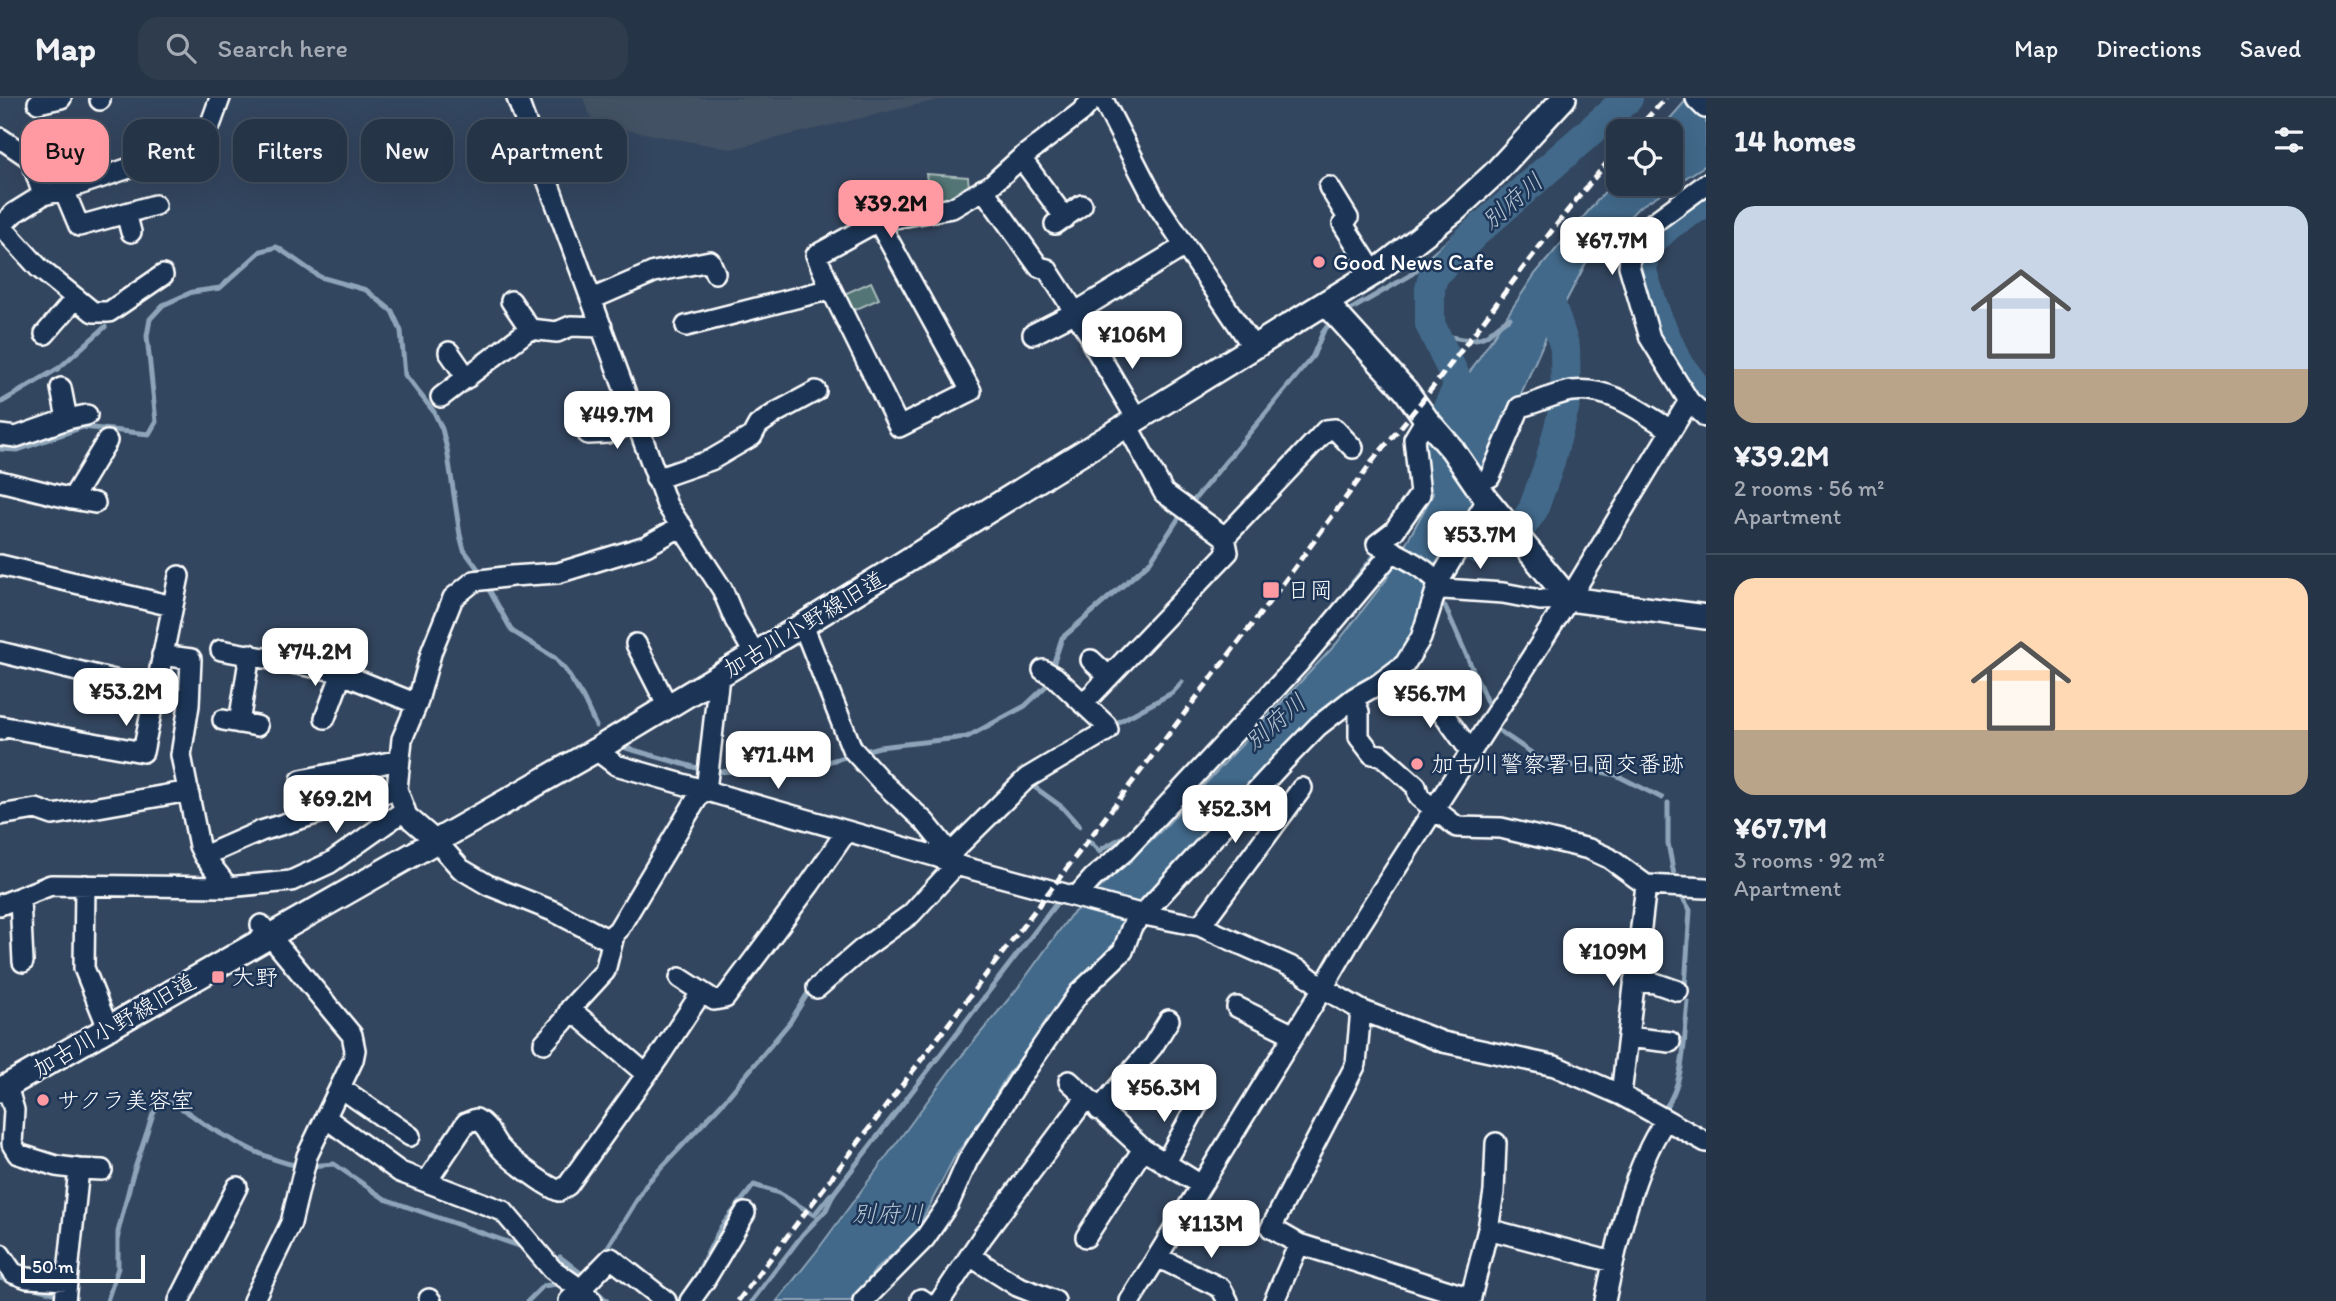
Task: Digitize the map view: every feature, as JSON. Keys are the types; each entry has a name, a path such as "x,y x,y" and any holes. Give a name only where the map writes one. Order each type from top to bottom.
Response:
{"street":[{"path":"38,103 61,98"},
{"path":"163,275 138,280 109,312 93,312 39,268 0,226 14,213 43,195 180,151 197,140 211,123 220,98"},
{"path":"517,98 667,505 722,589 735,620 755,654"},
{"path":"878,221 971,391 899,427 816,256 878,221 952,208 983,189 1081,113 1094,98"},
{"path":"1102,98 1155,201 1253,347"},
{"name":"加古川小野線旧道","path":"4,1088 108,1028 265,930 436,841 596,750 1374,273 1454,211 1494,174 1564,98"},
{"path":"1698,98 1706,106"},
{"path":"0,138 31,159 43,195"},
{"path":"1021,158 1060,221 1082,205"},
{"path":"1706,184 1649,226 1632,244 1629,266 1650,338 1689,401 1706,417"},
{"path":"1329,187 1348,218 1343,224 1374,273"},
{"path":"983,189 1039,267 1047,269 1076,312 1132,422 1164,493 1225,537 1228,552 1083,704"},
{"path":"64,190 79,226 155,205"},
{"path":"126,213 131,232"},
{"path":"1033,334 1076,312 1185,246"},
{"path":"592,299 654,272 688,265 710,261 715,274"},
{"path":"686,326 831,289"},
{"path":"46,334 76,298"},
{"path":"511,301 530,329"},
{"path":"1326,303 1406,391 1426,419 1489,489 1569,599"},
{"path":"441,397 530,329 556,332 571,326 602,327"},
{"path":"449,352 467,378"},
{"path":"61,388 67,419"},
{"path":"656,479 711,460 752,436 758,425 777,412 816,391"},
{"path":"863,1301 925,1238 949,1203 968,1160 1026,1071 1079,993 1123,951 1132,926 1318,726 1405,664 1421,638 1439,581 1489,489 1520,407 1573,391 1610,394 1671,430"},
{"path":"1130,1301 1324,988 1354,934 1569,599 1689,401"},
{"path":"0,435 16,437 67,419 88,415"},
{"path":"1426,419 1414,439 1419,494 1394,531 1377,544 1393,551 1439,581 1444,589 1503,593 1541,600 1569,599 1706,617"},
{"path":"588,434 607,433 636,422"},
{"path":"1225,537 1325,430 1335,429 1353,448"},
{"path":"72,499 107,441"},
{"path":"0,481 95,503"},
{"path":"614,935 607,939 553,911 488,885 461,869 436,841 407,816 397,789 402,739 417,704 432,650 453,598 474,581 558,573 646,546 682,526"},
{"path":"1076,897 1093,878 1124,852 1299,663 1393,551"},
{"path":"0,565 172,606"},
{"path":"0,727 143,752 179,576"},
{"path":"803,625 856,754 925,822 950,860"},
{"path":"636,644 668,707"},
{"path":"221,650 342,673 417,704"},
{"path":"0,652 155,690"},
{"path":"162,654 191,659 189,705 181,748 200,846 204,856 228,887"},
{"path":"240,723 250,654"},
{"path":"1091,660 1108,677"},
{"path":"817,988 861,950 911,914 950,860 1027,778 1108,730 1106,725 1055,677 1043,670"},
{"path":"325,718 342,673"},
{"path":"544,1043 564,1021 570,1009 605,971 614,935 707,778 719,676"},
{"path":"1422,684 1471,752"},
{"path":"1354,698 1359,712 1359,737 1372,754 1381,755 1416,786 1419,797 1457,827 1501,828 1589,849 1609,858 1646,885 1706,888"},
{"path":"596,750 616,765 707,778 846,832 1076,897 1200,926 1301,971 1361,1010 1443,1042 1555,1066 1620,1095 1706,1142"},
{"path":"300,780 400,760"},
{"path":"1200,926 1258,833 1301,788"},
{"path":"204,856 261,831 397,789"},
{"path":"0,815 36,809 72,818 188,791"},
{"path":"0,905 51,886 228,887 291,881 318,870 405,810"},
{"path":"680,978 715,1000 724,998 846,832"},
{"path":"1620,1095 1646,885"},
{"path":"85,886 84,968 108,1028"},
{"path":"20,899 31,935 23,962"},
{"path":"253,1301 291,1223 305,1166 354,1060 355,1050 352,1035 265,930"},
{"path":"1634,981 1655,983 1678,991"},
{"path":"427,1181 466,1123 476,1119 487,1125 498,1145 547,1186 559,1191 568,1185 701,993"},
{"path":"1237,1007 1294,1035"},
{"path":"570,1009 646,1074"},
{"path":"1361,1010 1356,1064 1271,1228 1300,1244 1471,1300 1494,1192 1496,1143"},
{"path":"928,1300 970,1256 1029,1161 1153,1046 1169,1020"},
{"path":"1628,1037 1670,1042"},
{"path":"1069,1081 1143,1149 1201,1185"},
{"path":"4,1088 14,1110 12,1144 18,1154 56,1166 102,1170"},
{"path":"341,1088 410,1136"},
{"path":"1165,1164 1198,1104"},
{"path":"326,1118 400,1172 503,1211 580,1294 611,1258 666,1301"},
{"path":"1605,1301 1618,1236 1650,1143 1665,1121"},
{"path":"1086,1237 1093,1210 1143,1149"},
{"path":"0,1254 13,1273 27,1278 72,1284 79,1169"},
{"path":"179,1301 237,1187"},
{"path":"690,1301 738,1234 745,1213"},
{"path":"1488,1229 1613,1262"},
{"path":"1274,1301 1300,1244"},
{"path":"970,1256 1013,1294 1055,1301"},
{"path":"1157,1257 1222,1287 1228,1301"}],"shaded area":[{"path":"583,98 946,98 731,149 627,130 627,119 592,119"}],"green space":[{"path":"926,174 968,177 969,188 957,196 938,201 937,195 929,194"},
{"path":"871,282 879,299 850,312 842,295"}],"water":[{"name":"別府川","path":"1688,98 1706,98 1706,165 1683,180 1683,119 1670,119"},
{"name":"別府川","path":"1606,190 1606,196 1657,196 1638,208 1586,263 1550,328 1473,503 1442,556 1417,631 1393,664 1351,686 1328,704 1138,903 1123,921 1115,943 1083,975 1006,1077 979,1124 956,1154 915,1234 876,1269 852,1301 777,1301 1070,916 1161,831 1336,644 1386,580 1433,494 1431,452 1465,379 1535,274"}],"waterway":[{"path":"1343,314 1409,276 1613,98"},
{"name":"別府川","path":"1441,356 1426,327 1426,294 1431,272 1474,229 1621,98"},
{"name":"別府川","path":"1428,477 1429,447 1459,385 1430,324 1430,289 1433,276 1474,234 1628,98"},
{"path":"1706,202 1670,224 1644,248 1642,272 1656,315 1677,362 1706,401"},
{"path":"0,449 18,450 83,427 149,434 156,422 147,336 150,319 163,305 192,292 220,288 261,251 277,247 320,277 366,290 392,311 401,331 405,375 434,412 442,429 460,535 464,550 478,569"},
{"name":"別府川","path":"1438,539 1443,533 1478,549 1519,530 1533,510 1549,465 1566,401 1565,348 1548,295 1555,283"},
{"path":"1421,288 1423,329 1436,359"},
{"path":"1189,506 1313,356 1323,332 1334,318"},
{"path":"1422,324 1444,335 1471,339 1487,335 1510,318"},
{"path":"0,403 59,368 105,327"},
{"path":"1436,413 1450,385 1448,380"},
{"path":"1052,668 1062,638 1150,562 1182,513"},
{"path":"1350,586 1375,555"},
{"path":"487,586 512,631 555,658 566,671 596,726"},
{"path":"1445,606 1490,709"},
{"path":"861,752 879,747 967,737 1025,706 1046,686 1049,678"},
{"path":"1111,726 1172,693 1182,682"},
{"path":"1501,732 1539,758 1616,775 1662,798"},
{"path":"626,748 704,770"},
{"path":"713,772 806,768 852,755"},
{"path":"1028,786 1033,786 1062,807 1079,826"},
{"path":"1668,803 1668,843 1675,880"},
{"path":"1089,841 1100,852 1129,834"},
{"path":"1679,892 1690,910 1685,987"},
{"path":"752,1301 803,1234 826,1210 834,1193 1059,900"},
{"path":"603,1255 648,1182 726,1099 790,1022 811,988"},
{"path":"1664,1110 1680,1073 1688,1002"},
{"path":"107,1301 118,1268 118,1232 132,1177 153,1114 161,1101 180,1107 209,1127 252,1150 299,1166"},
{"path":"309,1166 334,1164 385,1199 525,1248"},
{"path":"684,1293 696,1276 721,1227 754,1185 779,1193 814,1215 834,1193"},
{"path":"560,1257 583,1275 583,1279"},
{"path":"0,1278 11,1281"},
{"path":"528,1301 543,1286 564,1283"},
{"path":"27,1286 54,1293"},
{"path":"591,1286 607,1301"}],"railway":[{"path":"1646,119 1666,98"},
{"path":"1371,462 1606,164"},
{"path":"738,1301 1279,589 1377,455"}],"place":[{"name":"Good News Cafe","path":"1319,262"},
{"name":"日岡","path":"1271,590"},
{"name":"加古川警察署日岡交番跡","path":"1417,764"},
{"name":"大野","path":"218,977"},
{"name":"サクラ美容室","path":"43,1100"}]}
